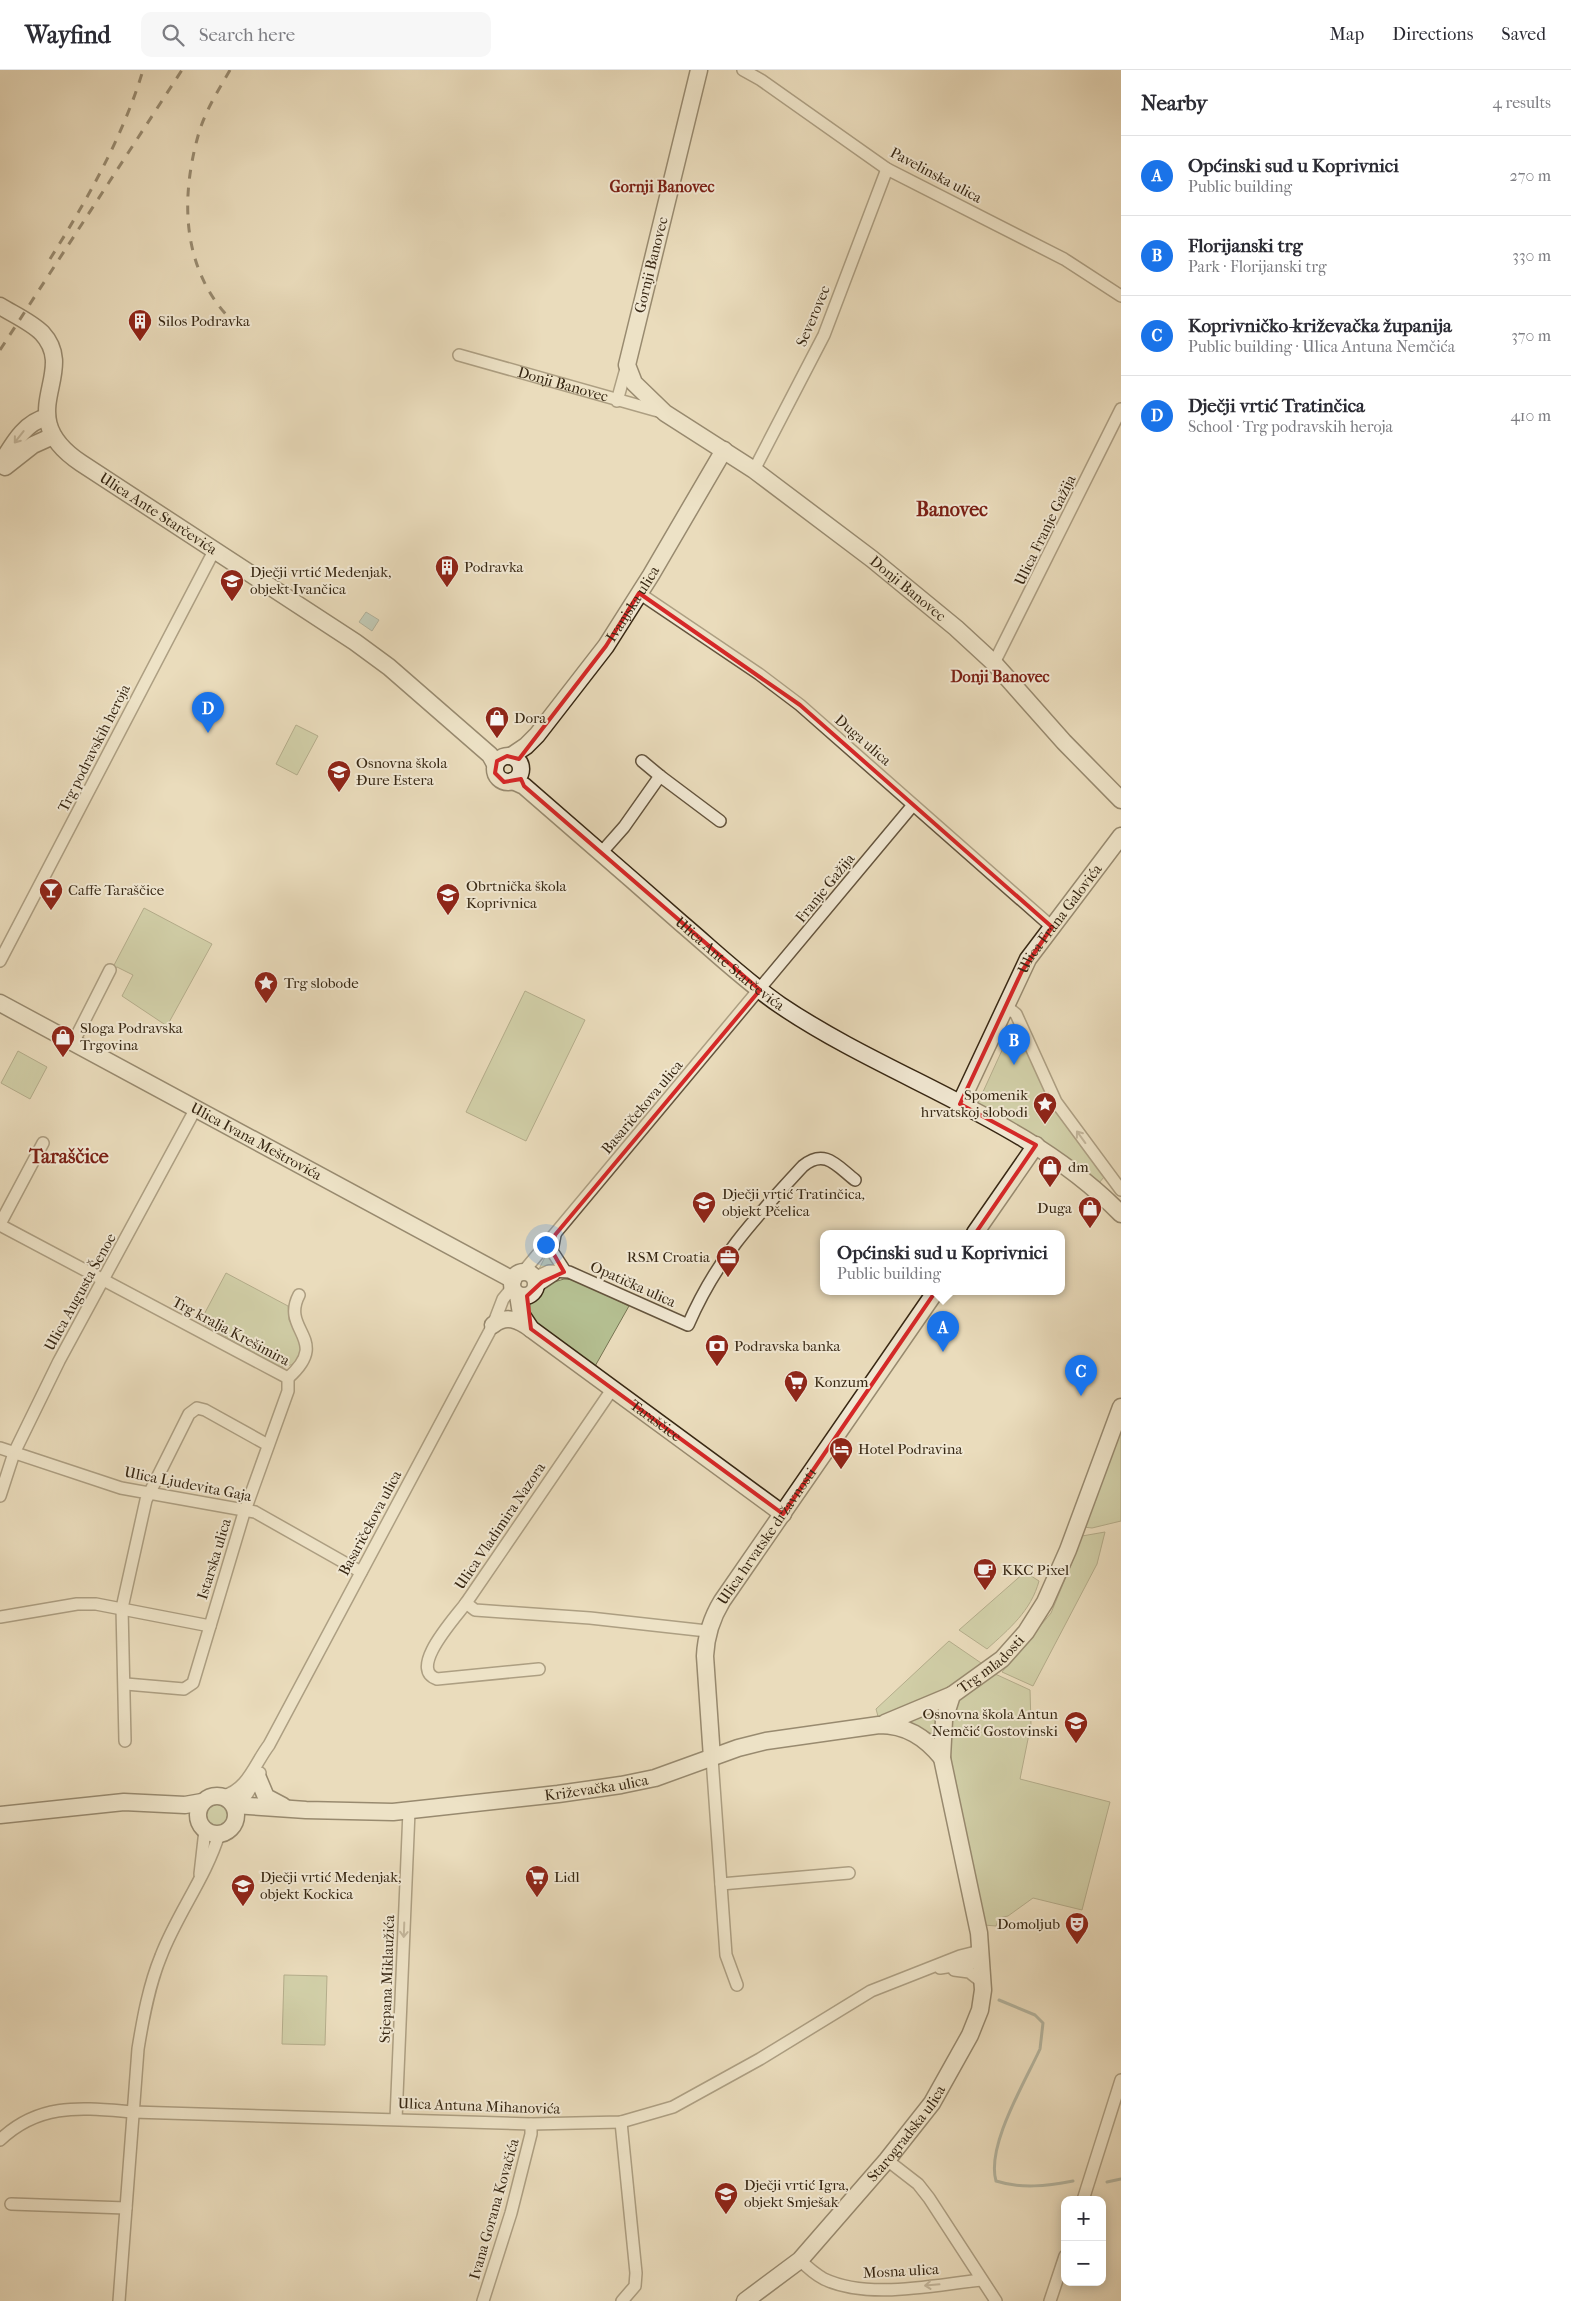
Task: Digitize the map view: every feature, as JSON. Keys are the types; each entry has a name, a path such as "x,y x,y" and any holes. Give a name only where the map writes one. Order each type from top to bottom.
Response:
{"main road":[{"name":"Gornji Banovec","path":"627,365 699,70"},
{"name":"Ulica Ante Starčevića","path":"0,306 36,328 47,340 54,370 47,402 47,417 53,436 62,448 76,460 215,549 389,667 509,767 601,854 760,990 825,1034 1036,1145 1058,1159 1097,1191 1121,1214"},
{"name":"Donji Banovec","path":"627,365 634,384 665,413 754,470 920,596 994,663 1064,742 1121,800"},
{"path":"0,465 24,431 36,421 47,417"},
{"path":"0,472 33,444 53,436"},
{"name":"Ivanjska ulica","path":"509,767 537,736 606,646 640,593 724,450"},
{"name":"Ulica Frana Galovića","path":"960,1104 1028,959 1121,836"},
{"name":"Ulica Ivana Meštrovića","path":"0,1003 525,1284"},
{"path":"977,1230 1036,1145"},
{"name":"Taraščice","path":"525,1284 521,1314 531,1329 783,1514"},
{"name":"Ulica hrvatske državnosti","path":"712,1758 704,1656 707,1631 722,1601 933,1295"},
{"path":"494,1320 506,1318 519,1320 531,1329"},
{"name":"Trg mladosti","path":"981,1955 979,1933 942,1758 944,1720 952,1695 1002,1659 1039,1614 1061,1568 1121,1407"},
{"name":"Križevačka ulica","path":"879,1725 904,1717 952,1695"},
{"name":"Križevačka ulica","path":"231,1807 364,1812 409,1811 621,1785 655,1778 766,1741 879,1725 892,1725 908,1729 924,1739 942,1758"},
{"path":"258,1778 266,1797 288,1808"},
{"path":"0,1815 140,1802 185,1805 202,1802 211,1796 231,1807 229,1830 207,1828 183,1815 121,1810 104,1806"},
{"path":"202,1802 197,1812 207,1828"},
{"name":"Križevačka ulica","path":"231,1807 248,1816 306,1810"},
{"name":"Starogradska ulica","path":"745,2301 800,2260 887,2160 932,2103 966,2042 980,2010 981,1955"}],"street":[{"name":"Pavelinska ulica","path":"743,70 761,80 888,169 1064,259 1121,296"},
{"name":"Severovec","path":"754,470 824,335 888,169"},
{"name":"Donji Banovec","path":"459,355 665,413"},
{"name":"Gornji Banovec","path":"617,401 627,365"},
{"name":"Ulica Franje Gažija","path":"994,663 1121,409"},
{"name":"Trg podravskih heroja","path":"0,961 215,549"},
{"name":"Duga ulica","path":"640,593 759,674 800,705 1052,927"},
{"path":"642,761 720,821"},
{"path":"601,854 624,827 660,776"},
{"name":"Franje Gažija","path":"760,990 913,805"},
{"path":"73,1042 110,970"},
{"name":"Basaričekova ulica","path":"231,1807 238,1790 270,1745 494,1320 525,1284 551,1240 760,990"},
{"path":"1006,1007 1016,1014 1056,1102 1121,1190"},
{"name":"Ulica Augusta Šenoe","path":"0,1496 14,1453 59,1361 196,1108"},
{"path":"0,1224 43,1143"},
{"name":"Opatička ulica","path":"565,1271 688,1325 705,1289 724,1257 753,1220 803,1166 817,1158 825,1157 855,1180"},
{"path":"1097,1191 1109,1180 1108,1174"},
{"name":"Trg kralja Krešimira","path":"0,1224 288,1378 299,1368 308,1348 293,1313 294,1305 299,1295"},
{"path":"525,1284 546,1279 565,1271 552,1251 551,1240"},
{"name":"Istarska ulica","path":"126,1684 178,1689 189,1687 193,1683 245,1510 288,1391 288,1378"},
{"name":"Ulica Vladimira Nazora","path":"613,1388 466,1603 475,1610 590,1618 707,1631"},
{"path":"125,1741 124,1692 126,1684 122,1608 136,1540 150,1493 189,1414 197,1408 205,1410 268,1445"},
{"name":"Ulica Ljudevita Gaja","path":"0,1448 121,1488 255,1512 361,1572"},
{"path":"466,1603 431,1651 426,1667 427,1673 431,1677 436,1679 539,1669"},
{"path":"0,1617 77,1604 96,1604 210,1626"},
{"name":"Basaričekova ulica","path":"231,1807 247,1794 258,1778 270,1745"},
{"path":"712,1758 726,1955 737,1985"},
{"name":"Stjepana Miklaužića","path":"396,2119 409,1811"},
{"path":"119,2301 138,2049 151,1988 161,1956 211,1858 207,1828"},
{"path":"721,1884 850,1873"},
{"name":"Ulica Antuna Mihanovića","path":"929,1969 974,1963 981,1955"},
{"name":"Ulica Antuna Mihanovića","path":"0,2140 14,2127 30,2119 58,2110 76,2108 132,2112 531,2124 621,2122 673,2107 760,2059 871,1991 960,1956 981,1955"},
{"name":"Ulica Antuna Mihanovića","path":"942,1968 969,1972 982,1982"},
{"path":"1084,2196 1121,2080"},
{"path":"621,2122 636,2273 635,2286 622,2301"},
{"name":"Ivana Gorana Kovačića","path":"483,2301 511,2213 531,2134 531,2124"},
{"path":"887,2160 918,2184 929,2198 959,2241 981,2280 996,2301"},
{"path":"10,2204 126,2208"},
{"name":"Mosna ulica","path":"800,2260 823,2278 852,2288 871,2290 981,2280"},
{"path":"1050,2301 1061,2268"}],"highlighted area":[{"path":"639,593 800,705 1052,927 1022,971 960,1104 1036,1145 783,1514 531,1329 527,1296 542,1282 564,1272 552,1251 555,1235 760,990 524,786 521,779 504,782 495,773 497,761 507,756 519,759 606,646"}],"green space":[{"path":"296,725 318,736 297,775 276,764"},
{"path":"144,908 212,944 167,1026 122,996 133,975 117,967 112,969"},
{"path":"525,991 585,1020 526,1141 466,1112"},
{"path":"1014,1024 1052,1107 1104,1177 1099,1183 1060,1154 977,1105"},
{"path":"18,1051 47,1067 30,1099 1,1083"},
{"path":"547,1253 555,1265 539,1269"},
{"path":"226,1273 288,1306 289,1320 302,1342 300,1353 293,1363 285,1367 279,1367 200,1322"},
{"path":"564,1279 578,1280 629,1306 594,1368 537,1326 530,1313 530,1302 536,1299 541,1286"},
{"path":"1121,1425 1121,1521 1092,1528 1083,1527"},
{"path":"1105,1532 1097,1564 1033,1686 1002,1672 1051,1613 1082,1536"},
{"path":"1025,1572 1039,1581 1031,1601 1018,1619 987,1649 959,1630"},
{"path":"949,1641 984,1665 938,1695 879,1720 876,1709"},
{"path":"993,1673 1030,1690 1031,1724 1020,1779 1110,1802 1082,1910 1033,1898 1008,1916 999,1918 996,1926 984,1925 951,1766 949,1730 951,1712 958,1698"},
{"path":"936,1710 937,1733 935,1735 906,1722"},
{"path":"216,1800 226,1804 230,1814 226,1824 216,1828 206,1824 202,1814 206,1804"},
{"path":"284,1975 327,1976 325,2045 282,2044"}],"water":[{"path":"366,612 379,620 372,631 359,622"}],"waterway":[{"path":"999,2000 1035,2015 1043,2023 1040,2049 1017,2096 1002,2133 994,2167 996,2181 1005,2184 1034,2186 1073,2181"},
{"path":"1107,2182 1121,2179"}],"railway":[{"path":"50,259 115,144 143,70"},
{"path":"0,350 182,70"},
{"path":"230,70 216,94 198,136 188,190 188,216 191,242 198,267 209,290 224,312 244,332"}],"place":[{"name":"Silos Podravka","path":"140,342"},
{"name":"Podravka","path":"447,588"},
{"name":"Dječji vrtić Medenjak, objekt Ivančica","path":"232,602"},
{"name":"Dječji vrtić Tratinčica","path":"208,733"},
{"name":"Dora","path":"497,739"},
{"name":"Osnovna škola Đure Estera","path":"339,793"},
{"name":"Caffe Taraščice","path":"51,911"},
{"name":"Obrtnička škola Koprivnica","path":"448,916"},
{"name":"Trg slobode","path":"266,1004"},
{"name":"Sloga Podravska Trgovina","path":"63,1058"},
{"name":"Florijanski trg","path":"1014,1065"},
{"name":"Spomenik hrvatskoj slobodi","path":"1045,1125"},
{"name":"dm","path":"1050,1188"},
{"name":"Dječji vrtić Tratinčica, objekt Pčelica","path":"704,1224"},
{"name":"Duga","path":"1090,1229"},
{"name":"RSM Croatia","path":"728,1278"},
{"name":"Općinski sud u Koprivnici","path":"943,1352"},
{"name":"Podravska banka","path":"717,1367"},
{"name":"Koprivničko-križevačka županija","path":"1081,1396"},
{"name":"Konzum","path":"796,1403"},
{"name":"Hotel Podravina","path":"841,1470"},
{"name":"KKC Pixel","path":"985,1591"},
{"name":"Osnovna škola Antun Nemčić Gostovinski","path":"1076,1744"},
{"name":"Lidl","path":"537,1898"},
{"name":"Dječji vrtić Medenjak, objekt Kockica","path":"243,1907"},
{"name":"Domoljub","path":"1077,1945"},
{"name":"Dječji vrtić Igra, objekt Smješak","path":"726,2215"}],"district":[{"name":"Gornji Banovec","path":"662,186"},
{"name":"Banovec","path":"952,509"},
{"name":"Donji Banovec","path":"1000,676"},
{"name":"Taraščice","path":"69,1156"}]}
